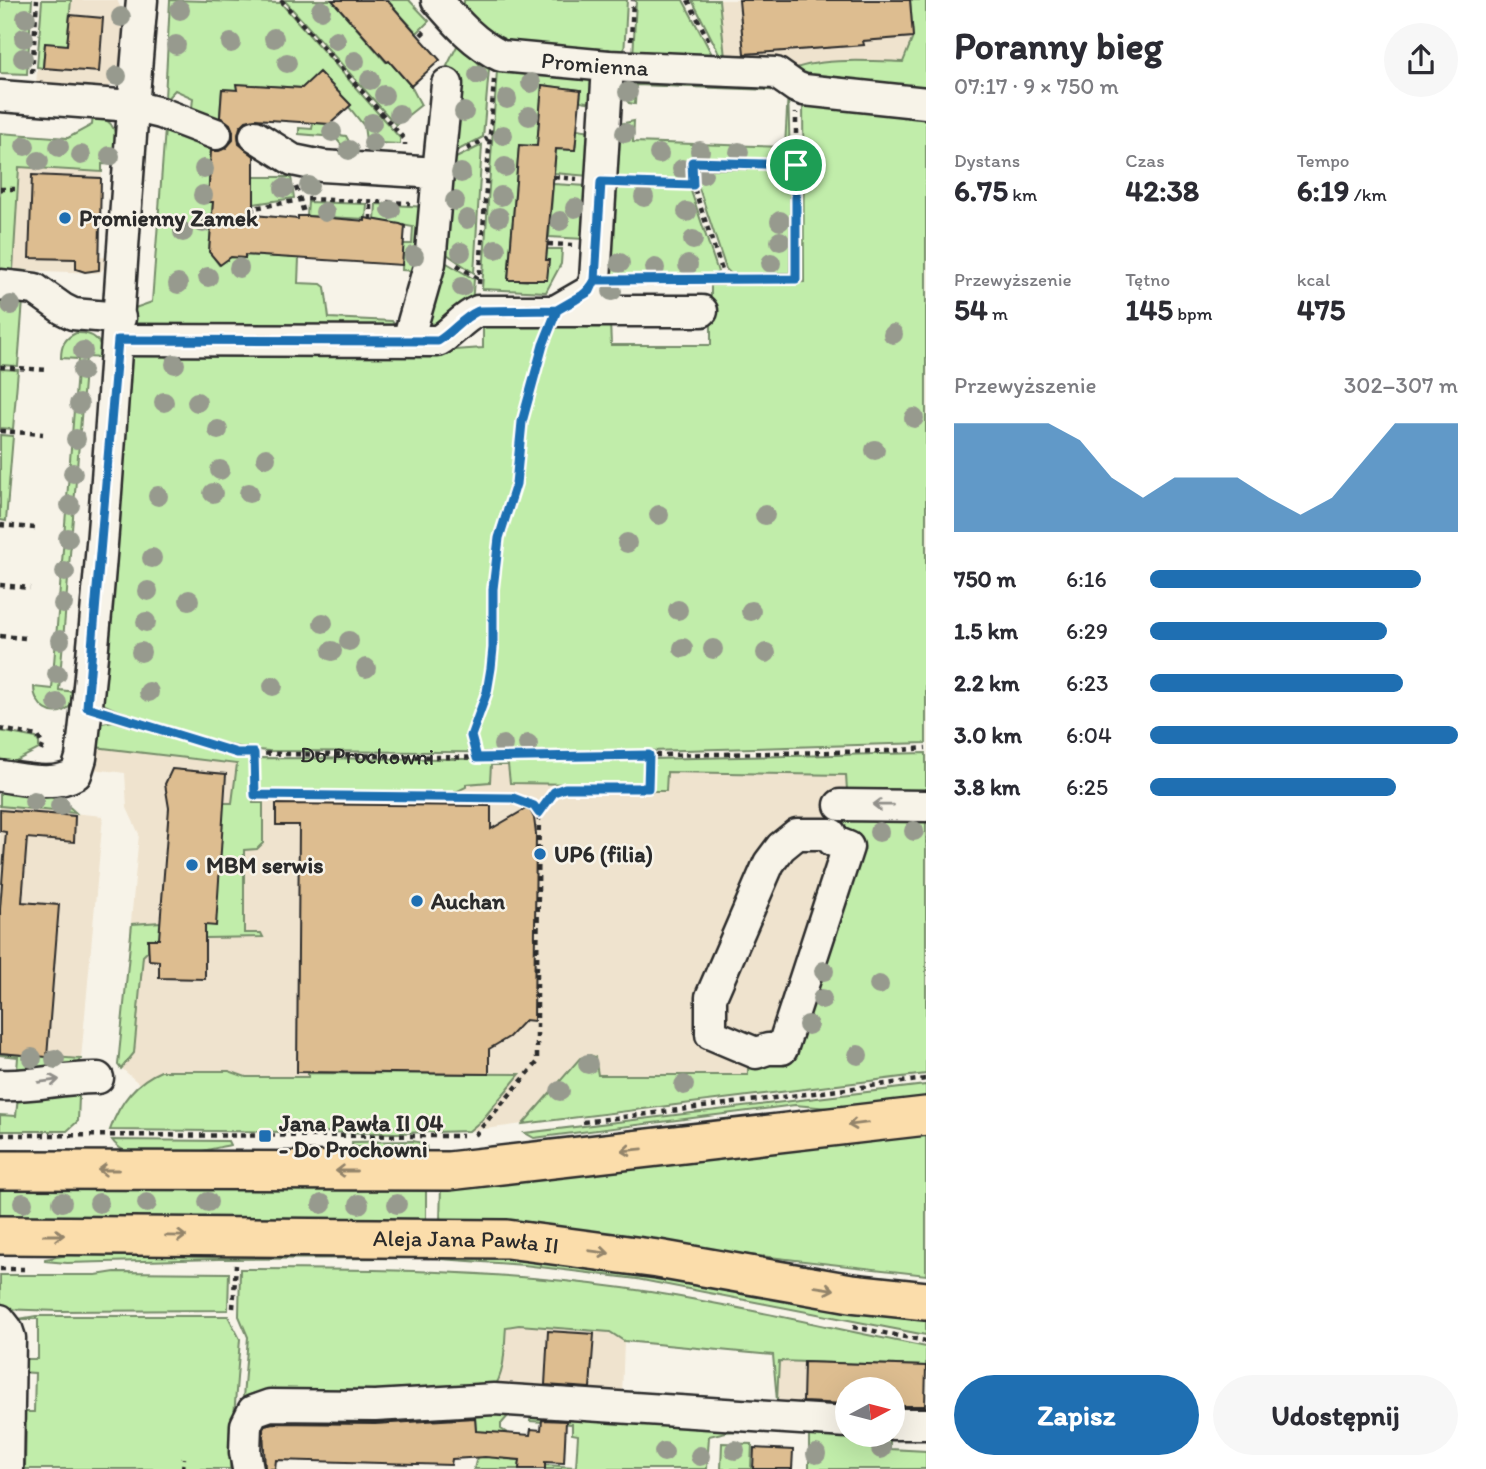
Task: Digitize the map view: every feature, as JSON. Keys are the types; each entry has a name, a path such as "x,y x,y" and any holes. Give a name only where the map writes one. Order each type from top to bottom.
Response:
{"main road":[{"path":"0,1170 449,1171 926,1116"},
{"name":"Aleja Jana Pawła II","path":"0,1235 507,1239 658,1259 851,1293 926,1301"}],"street":[{"path":"0,776 47,781 66,780 76,774 81,758 119,329 132,106 142,0"},
{"name":"Promienna","path":"437,0 478,42 501,56 725,71 786,80 854,97 926,103"},
{"path":"557,310 590,291 595,280 601,182 619,66"},
{"path":"408,340 430,263 447,85"},
{"path":"0,96 132,106 161,113 216,134"},
{"path":"255,136 293,160 322,166 438,173"},
{"path":"0,285 35,289 73,314 119,329 408,340 438,341 467,316 478,311 702,311"},
{"path":"840,805 926,806"},
{"path":"797,834 831,834 833,842 848,847 782,1049 768,1049 756,1053 710,1034 711,997 769,863 781,847 797,834"},
{"path":"0,1085 98,1078"},
{"path":"0,1320 10,1338 8,1469"},
{"path":"248,1469 245,1452 246,1425 253,1411 270,1405 376,1406 494,1399 835,1421"},
{"path":"905,1424 926,1424"}],"path":[{"path":"30,98 37,0"},
{"path":"281,0 405,140 404,203"},
{"path":"619,66 633,0"},
{"path":"688,0 725,71"},
{"path":"478,311 494,77"},
{"path":"595,280 796,279 796,165 786,80"},
{"path":"725,279 693,185 692,162 796,165"},
{"path":"601,182 693,185"},
{"path":"0,189 18,190"},
{"path":"248,209 307,199 435,204"},
{"path":"371,202 371,220"},
{"path":"572,253 573,245"},
{"path":"477,758 471,736 487,692 491,668 493,589 499,538 516,484 522,422 543,345 557,310"},
{"path":"0,368 48,370"},
{"path":"0,431 43,434"},
{"path":"0,525 35,528"},
{"path":"0,585 30,587"},
{"path":"0,636 26,638"},
{"name":"Do Prochowni","path":"87,707 237,753 477,758 926,748"},
{"path":"0,729 38,736 43,743 42,750 30,758"},
{"path":"254,753 255,795 513,798 534,806 539,813"},
{"path":"475,1135 537,1063 539,813 554,792 565,788 648,788 649,755"},
{"path":"581,1122 926,1079"},
{"path":"0,1135 435,1138 488,1134"},
{"path":"222,1264 248,1264"},
{"path":"233,1308 236,1264"},
{"path":"0,1269 28,1269"},
{"path":"845,1325 926,1341"},
{"path":"183,1469 184,1458"}],"shaded area":[{"path":"42,0 117,0 128,22 121,79 101,91 36,86"},
{"path":"719,0 910,0 913,37 903,62 861,60 789,71 726,67"},
{"name":"Promienny Zamek","path":"19,167 102,172 99,257 112,258 112,261 99,273 13,270"},
{"path":"113,721 222,754 251,758 651,759 651,791 666,772 846,775 847,818 833,841 782,1049 748,1075 597,1075 597,1061 593,1056 585,1056 580,1058 523,1124 469,1131 482,1120 519,1074 309,1073 308,1077 172,1077 153,1096 118,1065 139,834 127,808 125,773 93,769 97,724"},
{"path":"0,806 103,816 81,1059 0,1053"},
{"path":"519,1325 610,1332 617,1336 624,1341 622,1396 493,1389 503,1365 506,1327"},
{"path":"778,1361 926,1366 926,1416 905,1415 905,1377 835,1377 835,1412 776,1405"}],"green space":[{"path":"0,0 32,0 27,74 0,73"},
{"path":"42,0 71,0 67,45 45,43 43,68 37,67"},
{"path":"170,0 281,3 400,138 400,144 378,143 376,156 372,156 367,148 364,126 349,107 351,105 320,73 302,88 237,84 237,90 222,89 222,123 191,118 193,98 175,90 160,106 147,101 165,98"},
{"path":"284,0 332,0 386,62 389,61 411,86 421,105 396,125"},
{"path":"387,0 409,0 429,21 417,33"},
{"path":"464,0 627,0 624,56 508,46 464,13"},
{"path":"636,0 683,0 716,62 633,57"},
{"path":"692,0 719,0 726,67"},
{"path":"910,0 926,0 926,98 841,91 789,71 829,62 903,62 913,37"},
{"path":"459,42 480,65 489,69 483,137 451,154 460,79 447,66"},
{"path":"497,70 584,75 596,80 594,103 580,101 581,90 542,85 537,146 519,146 508,279 527,281 548,260 547,249 562,249 561,264 546,292 482,289"},
{"path":"621,78 770,90 636,85 635,104 629,103 622,95"},
{"path":"788,91 790,160 689,159 689,182 614,178 619,124 634,121 633,142 785,147"},
{"path":"803,95 926,107 926,743 579,753 269,751 202,738 131,716 101,703 128,352 425,352 483,348 483,322 610,322 611,345 711,345 711,285 804,282"},
{"path":"93,114 102,117 113,127 119,165 102,164 102,172 19,167 13,270 26,271 25,275 0,277 0,133 68,138 92,125"},
{"path":"313,123 330,124 339,135 346,136 353,149 352,158 335,137 299,134 299,128 312,129"},
{"path":"165,129 211,145 208,202 213,202 209,251 219,265 231,257 244,258 245,255 299,258 298,283 321,284 325,287 329,318 392,321 396,327 130,330 132,309 152,302"},
{"path":"577,129 592,131 589,176 554,173 556,149 575,150"},
{"path":"482,145 474,273 441,250 450,161"},
{"path":"698,169 791,169 790,273 732,275 726,269 698,185"},
{"path":"254,177 291,177 294,198 247,205"},
{"path":"553,184 587,186 584,239 549,237"},
{"path":"614,186 690,188 718,272 712,277 612,276"},
{"path":"308,202 367,204 366,219 307,216"},
{"path":"376,204 426,207 416,271 402,270 403,244 412,244 413,227 375,220"},
{"path":"440,259 474,279 472,305 429,328 424,328"},
{"path":"0,294 23,300 18,366 0,365"},
{"path":"76,333 88,334 96,339 104,358 86,357 59,690 77,692 71,706 63,711 51,712 37,700 34,687 52,689 78,359 61,358 61,353 66,340"},
{"path":"0,369 18,370 13,429 0,428"},
{"path":"0,435 13,436 6,521 0,520"},
{"path":"113,721 222,754 251,758 253,803 263,803 263,843 257,849 244,850 244,933 261,933 263,937 148,939 148,951 143,956 134,1053 121,1069 118,1065 132,924 161,922 224,803 232,803 237,764 95,747 97,724"},
{"path":"0,731 36,738 39,749 8,765 0,764"},
{"path":"926,753 926,795 847,790 846,775 667,772 666,791 651,791 651,759"},
{"path":"258,758 645,760 644,785 510,783 508,765 491,765 490,782 466,784 466,787 454,793 258,792"},
{"path":"0,788 51,797 69,806 76,813 0,806"},
{"path":"926,817 926,1074 523,1124 580,1058 590,1055 595,1057 598,1075 748,1075 748,1062 782,1049 837,825 847,818"},
{"path":"0,1053 81,1059 73,1068 36,1074 35,1067 17,1070 18,1057"},
{"path":"161,1071 229,1071 246,1077 308,1077 308,1073 520,1074 482,1120 469,1131 397,1133 110,1130 129,1095 143,1081"},
{"path":"926,1085 926,1098 923,1099 840,1109 795,1105 534,1138 525,1133"},
{"path":"74,1091 79,1097 78,1121 67,1131 0,1131 0,1115 16,1116 18,1096"},
{"path":"926,1130 926,1275 440,1223 441,1185"},
{"path":"112,1140 228,1141 230,1145 185,1154 150,1156 122,1149"},
{"path":"413,1141 426,1144 427,1157 404,1157 352,1146 352,1142"},
{"path":"0,1183 426,1185 426,1223 0,1220"},
{"path":"108,1248 425,1250 424,1258 67,1263 45,1261"},
{"path":"440,1250 524,1257 926,1316 926,1335 637,1279 524,1265 441,1259"},
{"path":"240,1269 480,1274 623,1288 737,1308 926,1347 926,1366 779,1361 777,1401 773,1355 624,1341 610,1332 519,1325 506,1327 502,1367 493,1389 420,1388 281,1395 241,1422 248,1337 239,1316"},
{"path":"115,1272 229,1273 228,1310 0,1309 0,1275 96,1275"},
{"path":"36,1316 228,1316 240,1339 230,1469 25,1469 26,1423 18,1422 18,1412 34,1412 35,1373 19,1372 19,1359 38,1359 38,1319 19,1319"},
{"path":"452,1407 509,1415 501,1424 501,1429 507,1433 505,1459 520,1460 519,1469 474,1469 477,1457 475,1415"},
{"path":"531,1412 748,1430 709,1436 707,1469 545,1469 545,1465 576,1467 578,1435 572,1434 572,1424 530,1421"},
{"path":"809,1425 835,1432 835,1447 890,1447 926,1451 926,1469 809,1469"},
{"path":"722,1443 752,1444 751,1469 721,1469"}],"building":[{"path":"332,0 387,0 440,60 411,86"},
{"path":"739,0 910,0 913,37 863,41 864,45 744,54"},
{"path":"70,15 103,18 99,72 43,68 45,43 67,45"},
{"path":"319,72 351,105 330,124 255,119 246,121 240,127 239,144 254,156 254,215 365,221 365,218 400,224 405,226 402,265 245,255 245,258 231,257 220,265 209,252 213,202 208,202 211,151 226,148 233,140 230,124 220,117 222,89 237,90 236,84 302,88"},
{"path":"542,85 581,90 575,150 556,149 546,260 549,260 547,280 508,280 519,145 537,146"},
{"name":"Promienny Zamek","path":"32,175 101,178 99,270 85,272 76,269 76,259 29,258"},
{"name":"MBM serwis","path":"172,769 226,774 216,926 205,925 205,979 159,978 159,961 149,960 148,939 159,939 169,808 165,784"},
{"name":"Auchan","path":"276,804 491,806 491,829 529,807 536,834 534,1021 525,1020 509,1037 489,1049 489,1074 297,1072 299,825 276,825"},
{"path":"0,810 75,816 74,842 27,838 22,902 59,905 47,1057 0,1053 0,909 6,832 0,831"},
{"path":"548,1331 594,1334 590,1388 545,1385"},
{"path":"804,1362 926,1366 925,1406 905,1406 905,1377 835,1377 835,1403 803,1402"},
{"path":"475,1418 476,1431 530,1435 531,1429 541,1430 542,1420 566,1421 564,1463 545,1462 545,1469 519,1469 520,1460 485,1457 452,1459 451,1465 276,1460 275,1469 265,1469 263,1429 265,1425 273,1423 375,1424"},
{"path":"754,1448 793,1450 792,1469 753,1469"}],"place":[{"name":"Promienny Zamek","path":"65,218"},
{"name":"UP6 (filia)","path":"540,854"},
{"name":"MBM serwis","path":"192,865"},
{"name":"Auchan","path":"417,901"},
{"name":"Jana Pawła II 04 - Do Prochowni","path":"265,1136"}],"route":[{"path":"796,165 692,162 693,185 601,182 595,280 590,291 580,298 557,310 543,345 522,422 516,484 499,538 493,589 493,648 487,692 471,736 477,758 649,755 648,788 565,788 554,792 539,813 534,806 513,798 255,795 254,753 237,753 87,707 118,340 438,341 467,316 478,311 557,310 590,291 595,280 796,279 796,165"}]}
